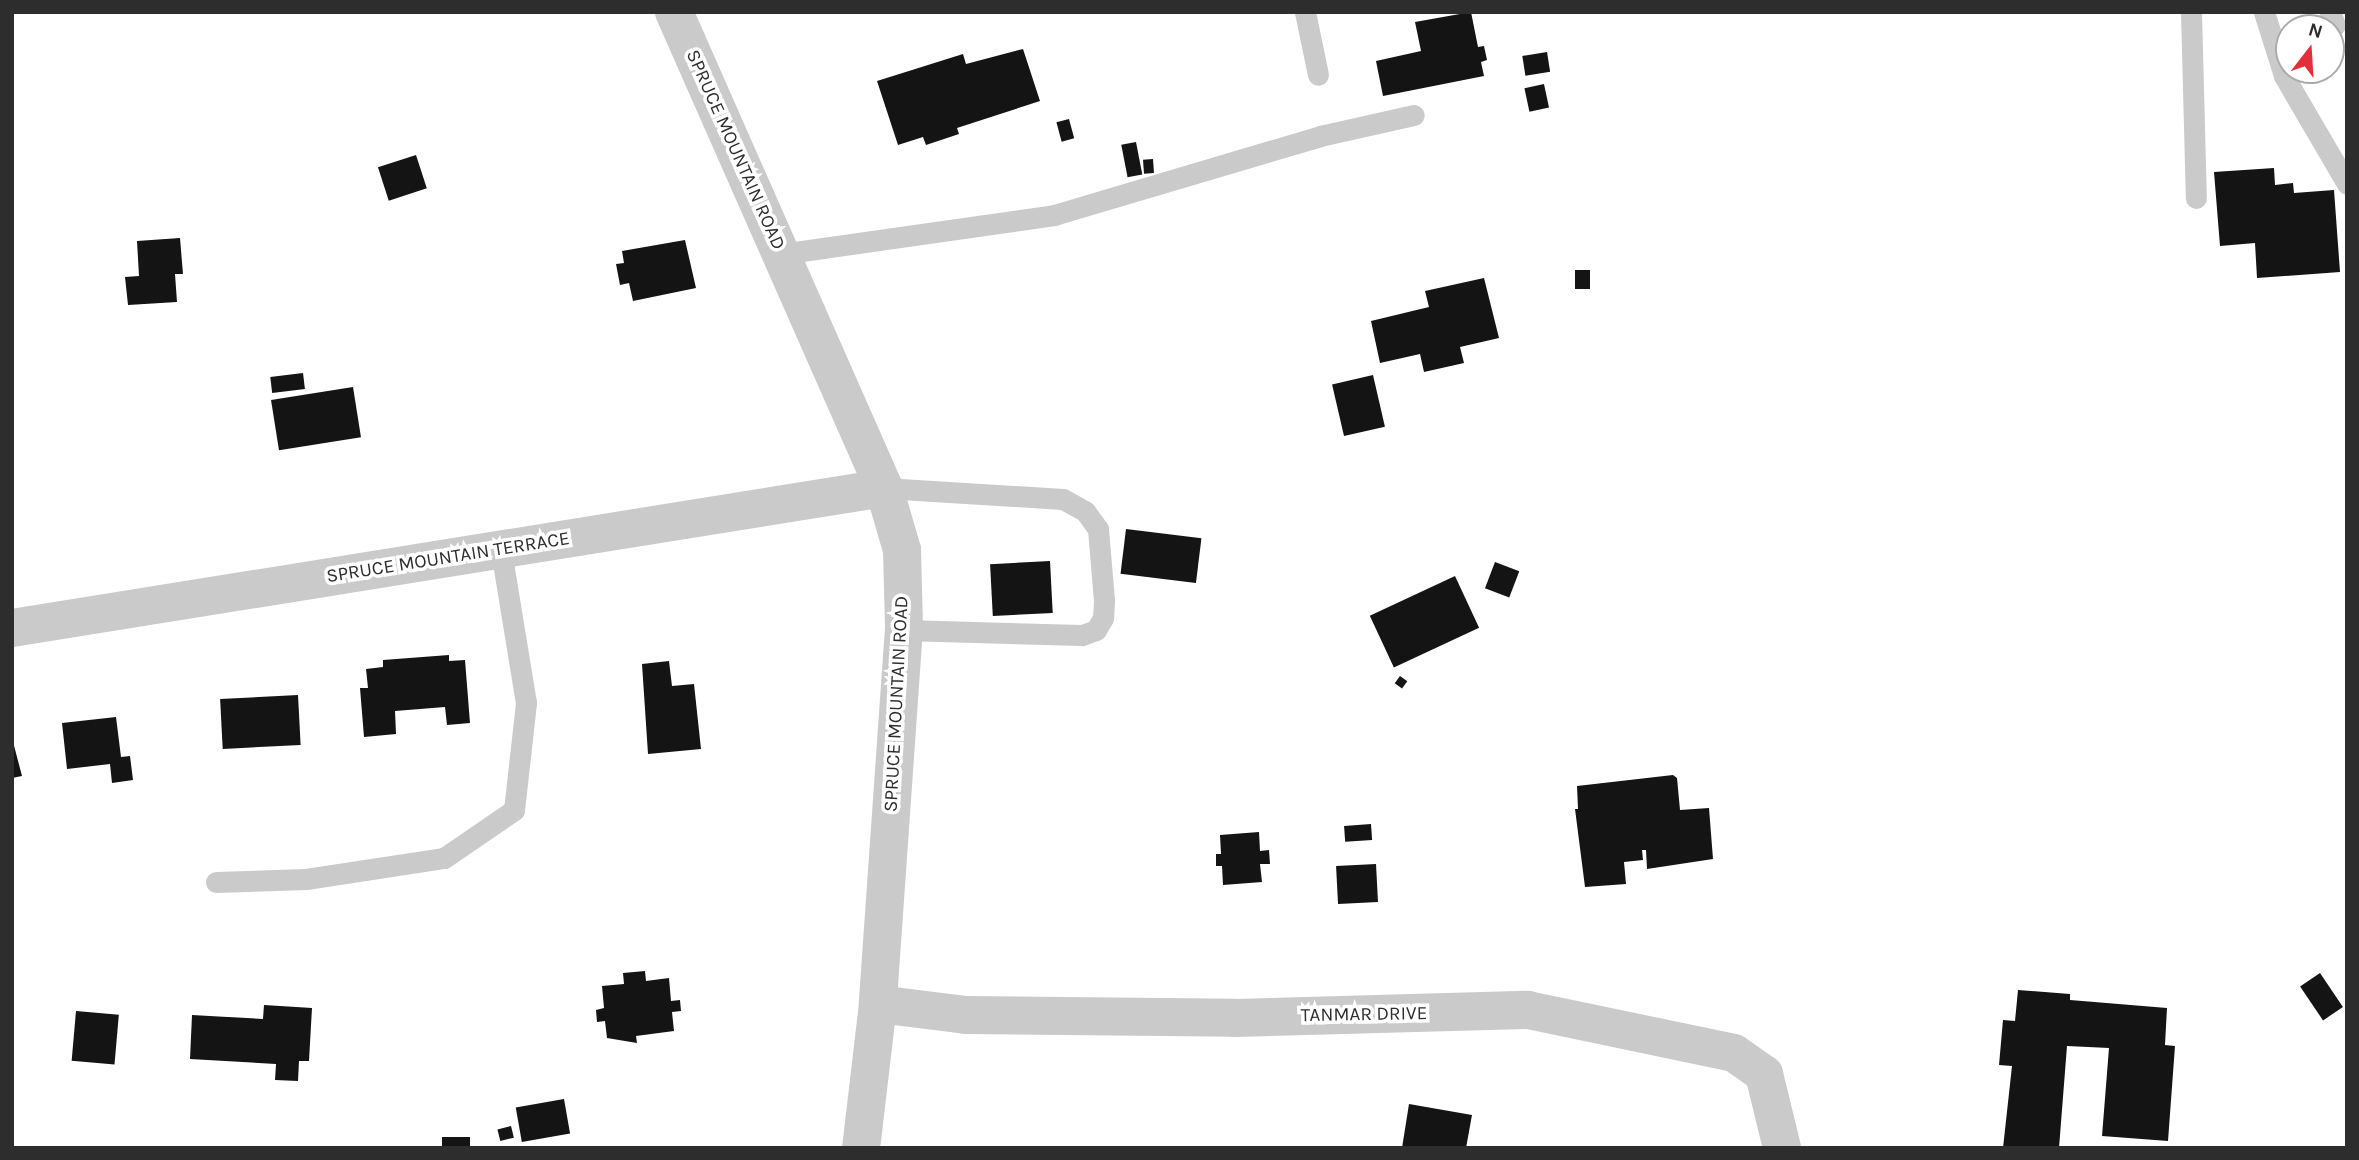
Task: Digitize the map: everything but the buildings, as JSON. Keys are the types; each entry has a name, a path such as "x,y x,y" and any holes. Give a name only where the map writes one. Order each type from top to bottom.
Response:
{"street":[{"name":"SPRUCE MOUNTAIN ROAD","path":"674,12 884,488 902,550 904,630 878,1004 861,1148"},
{"name":"SPRUCE MOUNTAIN TERRACE","path":"12,628 884,488"},
{"name":"TANMAR DRIVE","path":"878,1004 966,1015 1235,1018 1528,1010 1734,1053 1763,1074 1782,1148"}],"lane":[{"path":"1305,12 1318,75"},
{"path":"2191,12 2196,198"},
{"path":"2264,12 2284,76 2347,184"},
{"path":"781,254 1054,215 1320,136 1414,115"},
{"path":"884,488 1063,499 1085,511 1098,529 1104,601 1103,618 1096,630 1082,635 904,630"},
{"path":"216,882 306,879 444,858 514,810 526,703 501,550"}]}
